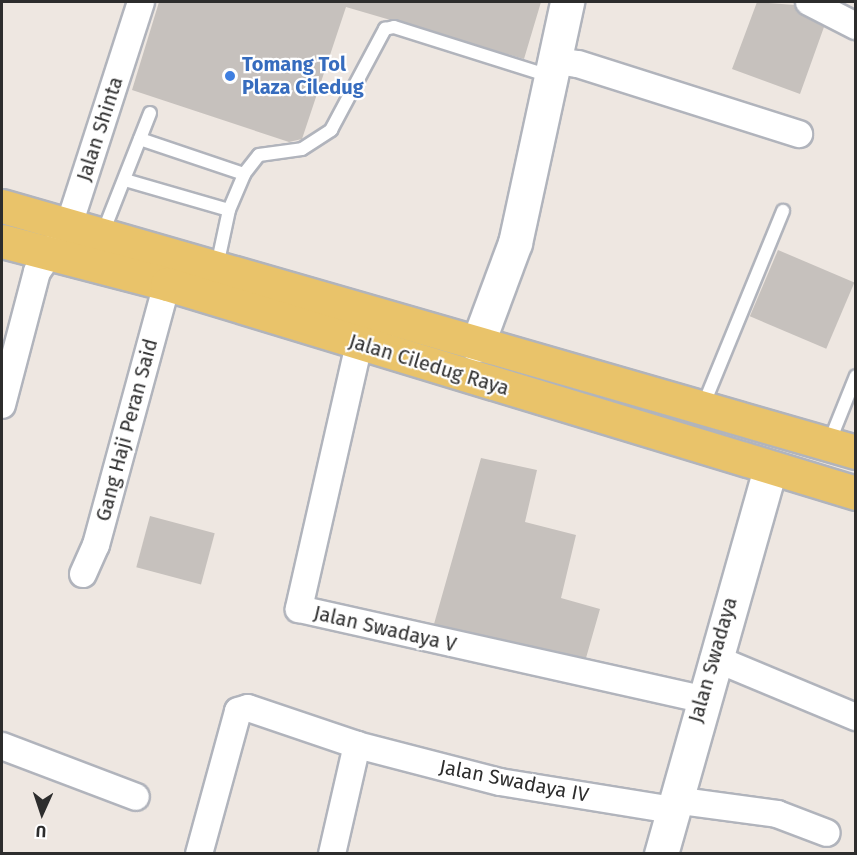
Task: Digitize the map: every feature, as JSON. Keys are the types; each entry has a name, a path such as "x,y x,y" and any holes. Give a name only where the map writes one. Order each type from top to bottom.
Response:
{"main road":[{"name":"Jalan Ciledug Raya","path":"2,206 69,225 98,249 167,284 855,493"},
{"name":"Jalan Ciledug Raya","path":"2,241 52,254 98,249 217,266 477,345 842,448"}],"street":[{"name":"Jalan Shinta","path":"2,405 37,272 52,254 69,225 141,2"},
{"path":"477,345 515,243 567,2"},
{"path":"809,2 855,26"},
{"path":"551,68 578,64 799,134"},
{"name":"Gang Haji Peran Said","path":"83,574 96,545 167,284"},
{"name":"Jalan Swadaya V","path":"359,344 299,609 701,699"},
{"name":"Jalan Swadaya","path":"661,854 701,699 770,468"},
{"path":"714,658 855,717"},
{"name":"Jalan Swadaya IV","path":"199,854 238,711 249,708 357,745 500,782 673,805 777,814 827,833"},
{"path":"332,854 357,745"},
{"path":"2,747 136,797"}],"lane":[{"path":"217,266 229,210 244,174 259,155 302,149 331,130 385,29 394,27 551,68"},
{"path":"98,249 150,113"},
{"path":"140,138 244,174"},
{"path":"125,180 229,210"},
{"path":"702,410 783,211"},
{"path":"842,448 855,376"}],"building":[{"name":"Tomang Tol Plaza Ciledug","path":"159,2 541,2 524,59 346,7 302,139 289,142 132,90"},
{"path":"757,2 795,5 802,15 824,27 800,94 732,69"},
{"path":"778,250 854,282 826,349 750,316"},
{"path":"481,458 537,470 525,522 576,535 561,598 600,609 586,658 434,624"},
{"path":"150,516 215,533 201,585 136,567"}],"place":[{"name":"Tomang Tol Plaza Ciledug","path":"230,76"}]}
